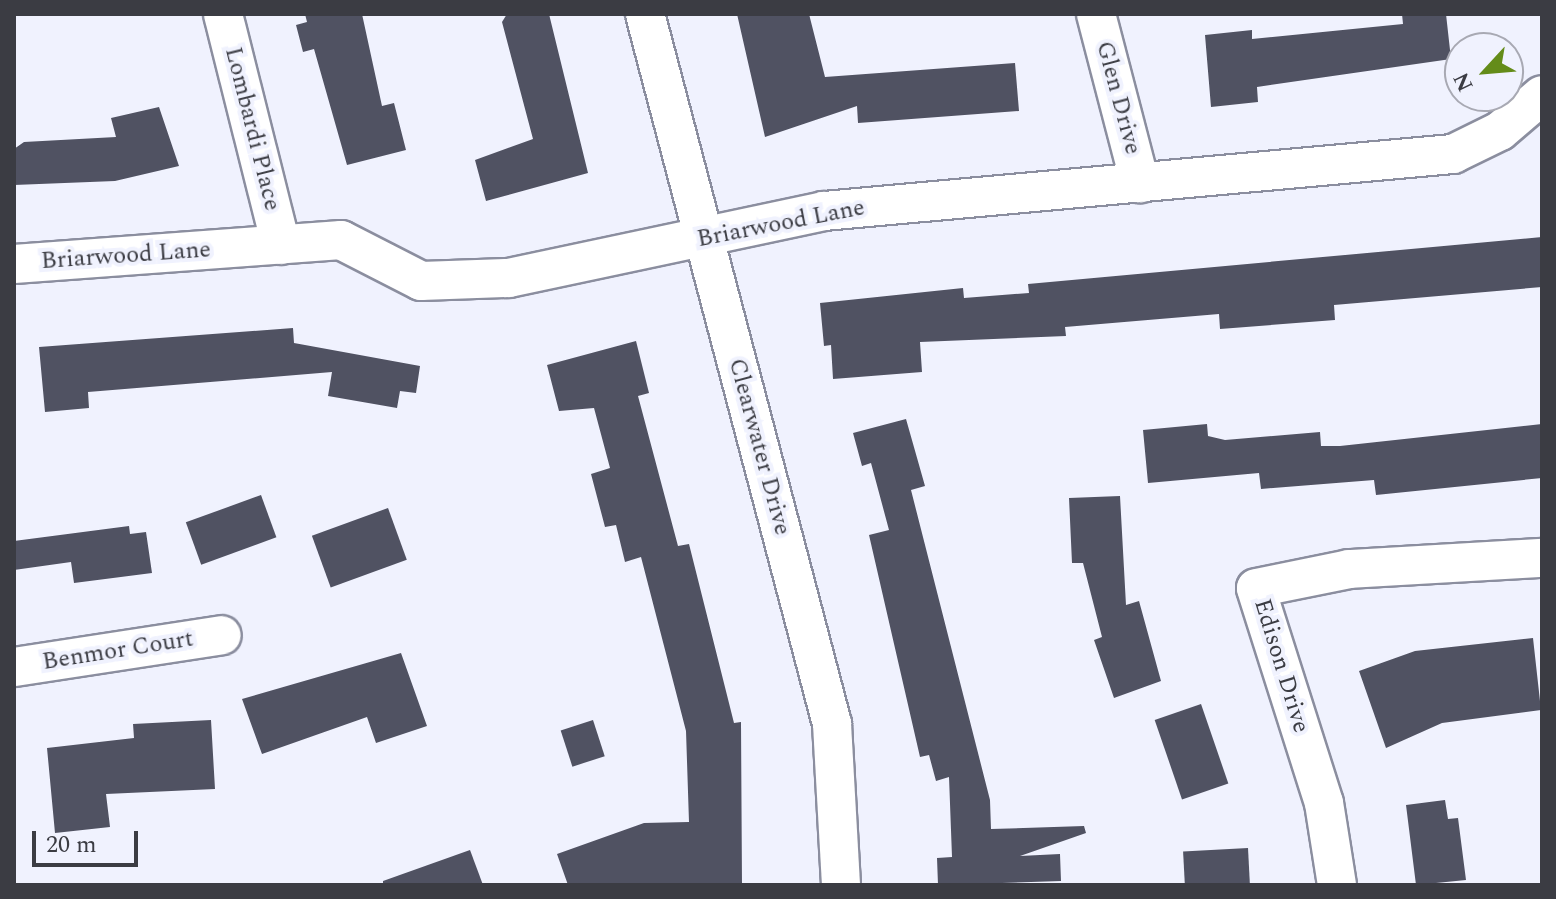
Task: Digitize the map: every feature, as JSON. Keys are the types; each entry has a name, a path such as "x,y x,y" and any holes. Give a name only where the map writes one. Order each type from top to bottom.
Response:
{"street":[{"name":"Lombardi Place","path":"223,14 281,245"},
{"name":"Clearwater Drive","path":"645,14 832,724 841,885"},
{"name":"Glen Drive","path":"1096,14 1140,183"},
{"name":"Briarwood Lane","path":"14,264 341,240 421,281 449,284 704,238 824,211 1453,154 1500,131 1542,95"},
{"name":"Edison Drive","path":"1337,885 1324,803 1256,588 1349,569 1542,558"},
{"name":"Benmor Court","path":"14,667 222,635"}],"building":[{"path":"305,14 362,14 382,106 394,103 406,150 347,165 314,49 303,52 296,25 307,22"},
{"path":"507,14 549,14 588,173 486,201 475,160 533,139 502,22"},
{"path":"737,14 809,14 825,77 1015,63 1019,111 858,123 857,106 765,137"},
{"path":"1402,14 1446,14 1448,32 1444,32 1444,60 1257,87 1258,102 1211,107 1205,35 1252,30 1252,39 1403,24"},
{"path":"159,107 179,166 115,181 14,185 14,149 24,142 116,137 111,118"},
{"path":"1542,237 1542,287 1334,305 1335,320 1220,329 1219,314 1065,327 1066,336 920,342 922,372 833,379 831,345 824,346 820,303 963,288 964,298 1029,293 1028,284"},
{"path":"293,328 294,343 420,366 416,393 400,391 397,408 328,396 332,372 88,392 89,408 45,412 39,347"},
{"path":"636,341 649,393 638,396 678,546 689,544 734,723 741,722 742,885 568,885 557,854 644,823 689,822 686,731 641,557 625,562 616,525 605,527 591,474 610,468 594,408 559,411 547,365"},
{"path":"906,419 925,486 911,490 990,800 991,829 1084,826 1086,833 1020,856 1060,854 1061,881 938,885 937,858 952,857 949,777 936,781 929,755 920,757 869,535 889,530 871,463 862,466 853,433"},
{"path":"1207,424 1208,436 1225,440 1320,432 1321,446 1340,446 1542,424 1542,478 1376,495 1374,480 1261,489 1259,473 1148,483 1143,430"},
{"path":"261,495 276,537 201,565 186,522"},
{"path":"1120,496 1126,605 1139,601 1161,681 1114,698 1094,640 1102,637 1083,563 1072,563 1069,498"},
{"path":"388,508 407,560 331,587 312,536"},
{"path":"129,526 130,534 146,532 152,573 74,583 71,562 14,570 14,541"},
{"path":"1533,638 1541,710 1442,723 1386,748 1359,671 1415,651"},
{"path":"401,653 427,726 376,743 367,717 262,754 242,699"},
{"path":"1201,704 1228,783 1182,799 1155,720"},
{"path":"211,720 215,789 106,794 110,827 55,833 47,748 134,738 133,724"},
{"path":"593,720 605,756 572,767 561,731"},
{"path":"1445,800 1448,819 1458,818 1466,880 1416,885 1406,805"},
{"path":"1248,848 1250,885 1185,885 1183,851"},
{"path":"470,850 483,885 383,885 383,881"}]}
